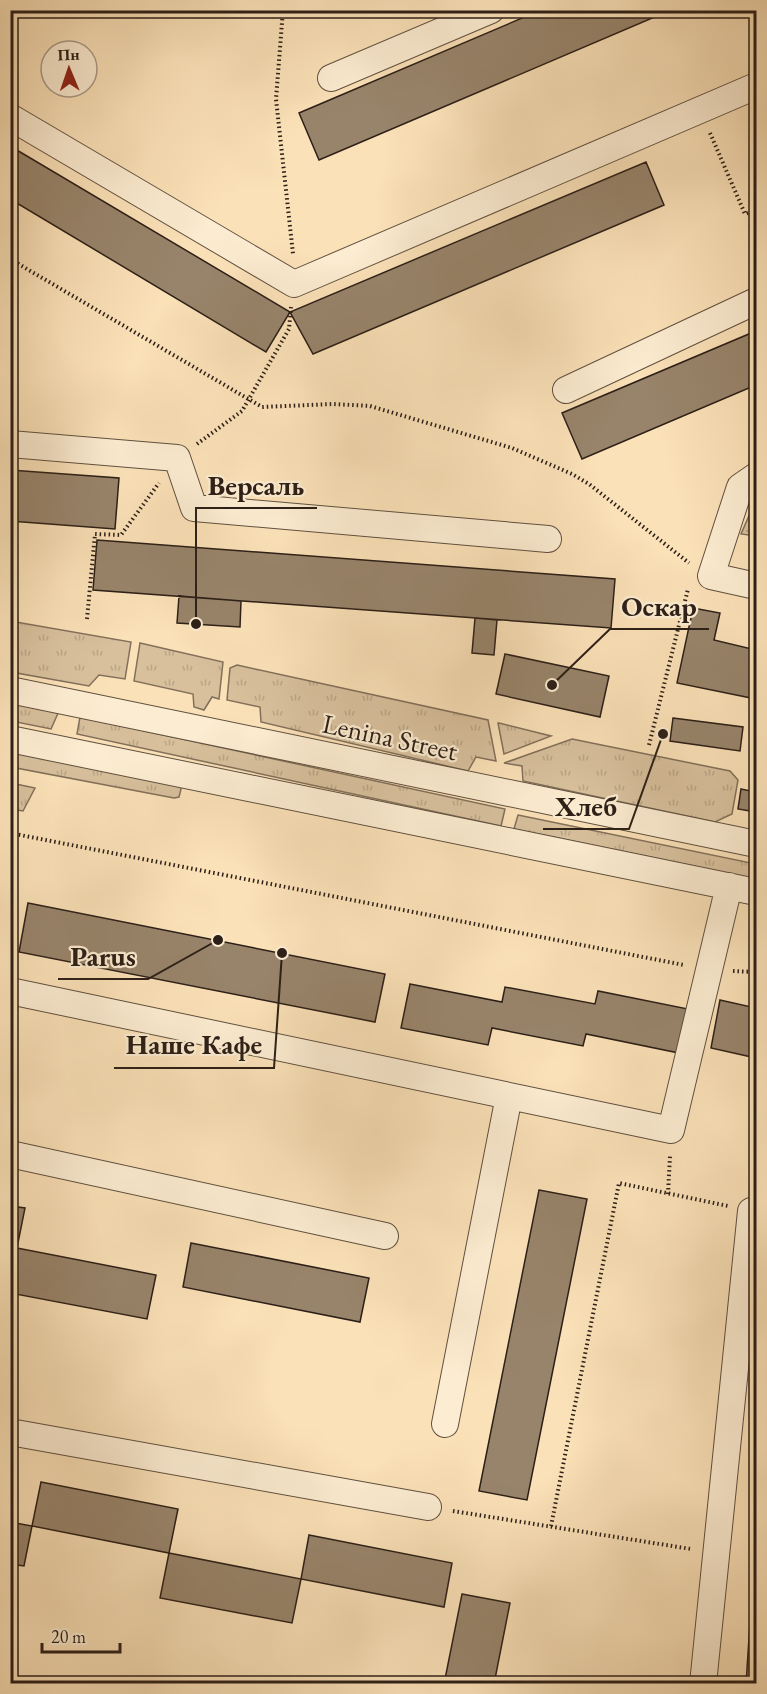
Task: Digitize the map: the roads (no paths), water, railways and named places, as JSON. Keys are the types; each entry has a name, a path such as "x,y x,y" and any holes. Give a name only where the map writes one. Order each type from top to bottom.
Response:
{"street":[{"path":"331,78 491,10"},
{"path":"10,117 294,284 756,86"},
{"path":"566,390 756,301"},
{"path":"10,444 177,458 194,508 548,538"},
{"path":"756,476 740,487 711,576 756,586"},
{"name":"Lenina Street","path":"10,690 756,844"},
{"path":"10,739 756,892"},
{"path":"10,991 671,1130 729,886"},
{"path":"445,1424 510,1096"},
{"path":"10,1154 385,1236"},
{"path":"703,1683 754,1211"},
{"path":"10,1432 428,1507"}],"place":[{"name":"Версаль","path":"196,624"},
{"name":"Оскар","path":"552,685"},
{"name":"Хлеб","path":"663,734"},
{"name":"Parus","path":"218,940"},
{"name":"Наше Кафе","path":"282,953"}]}
